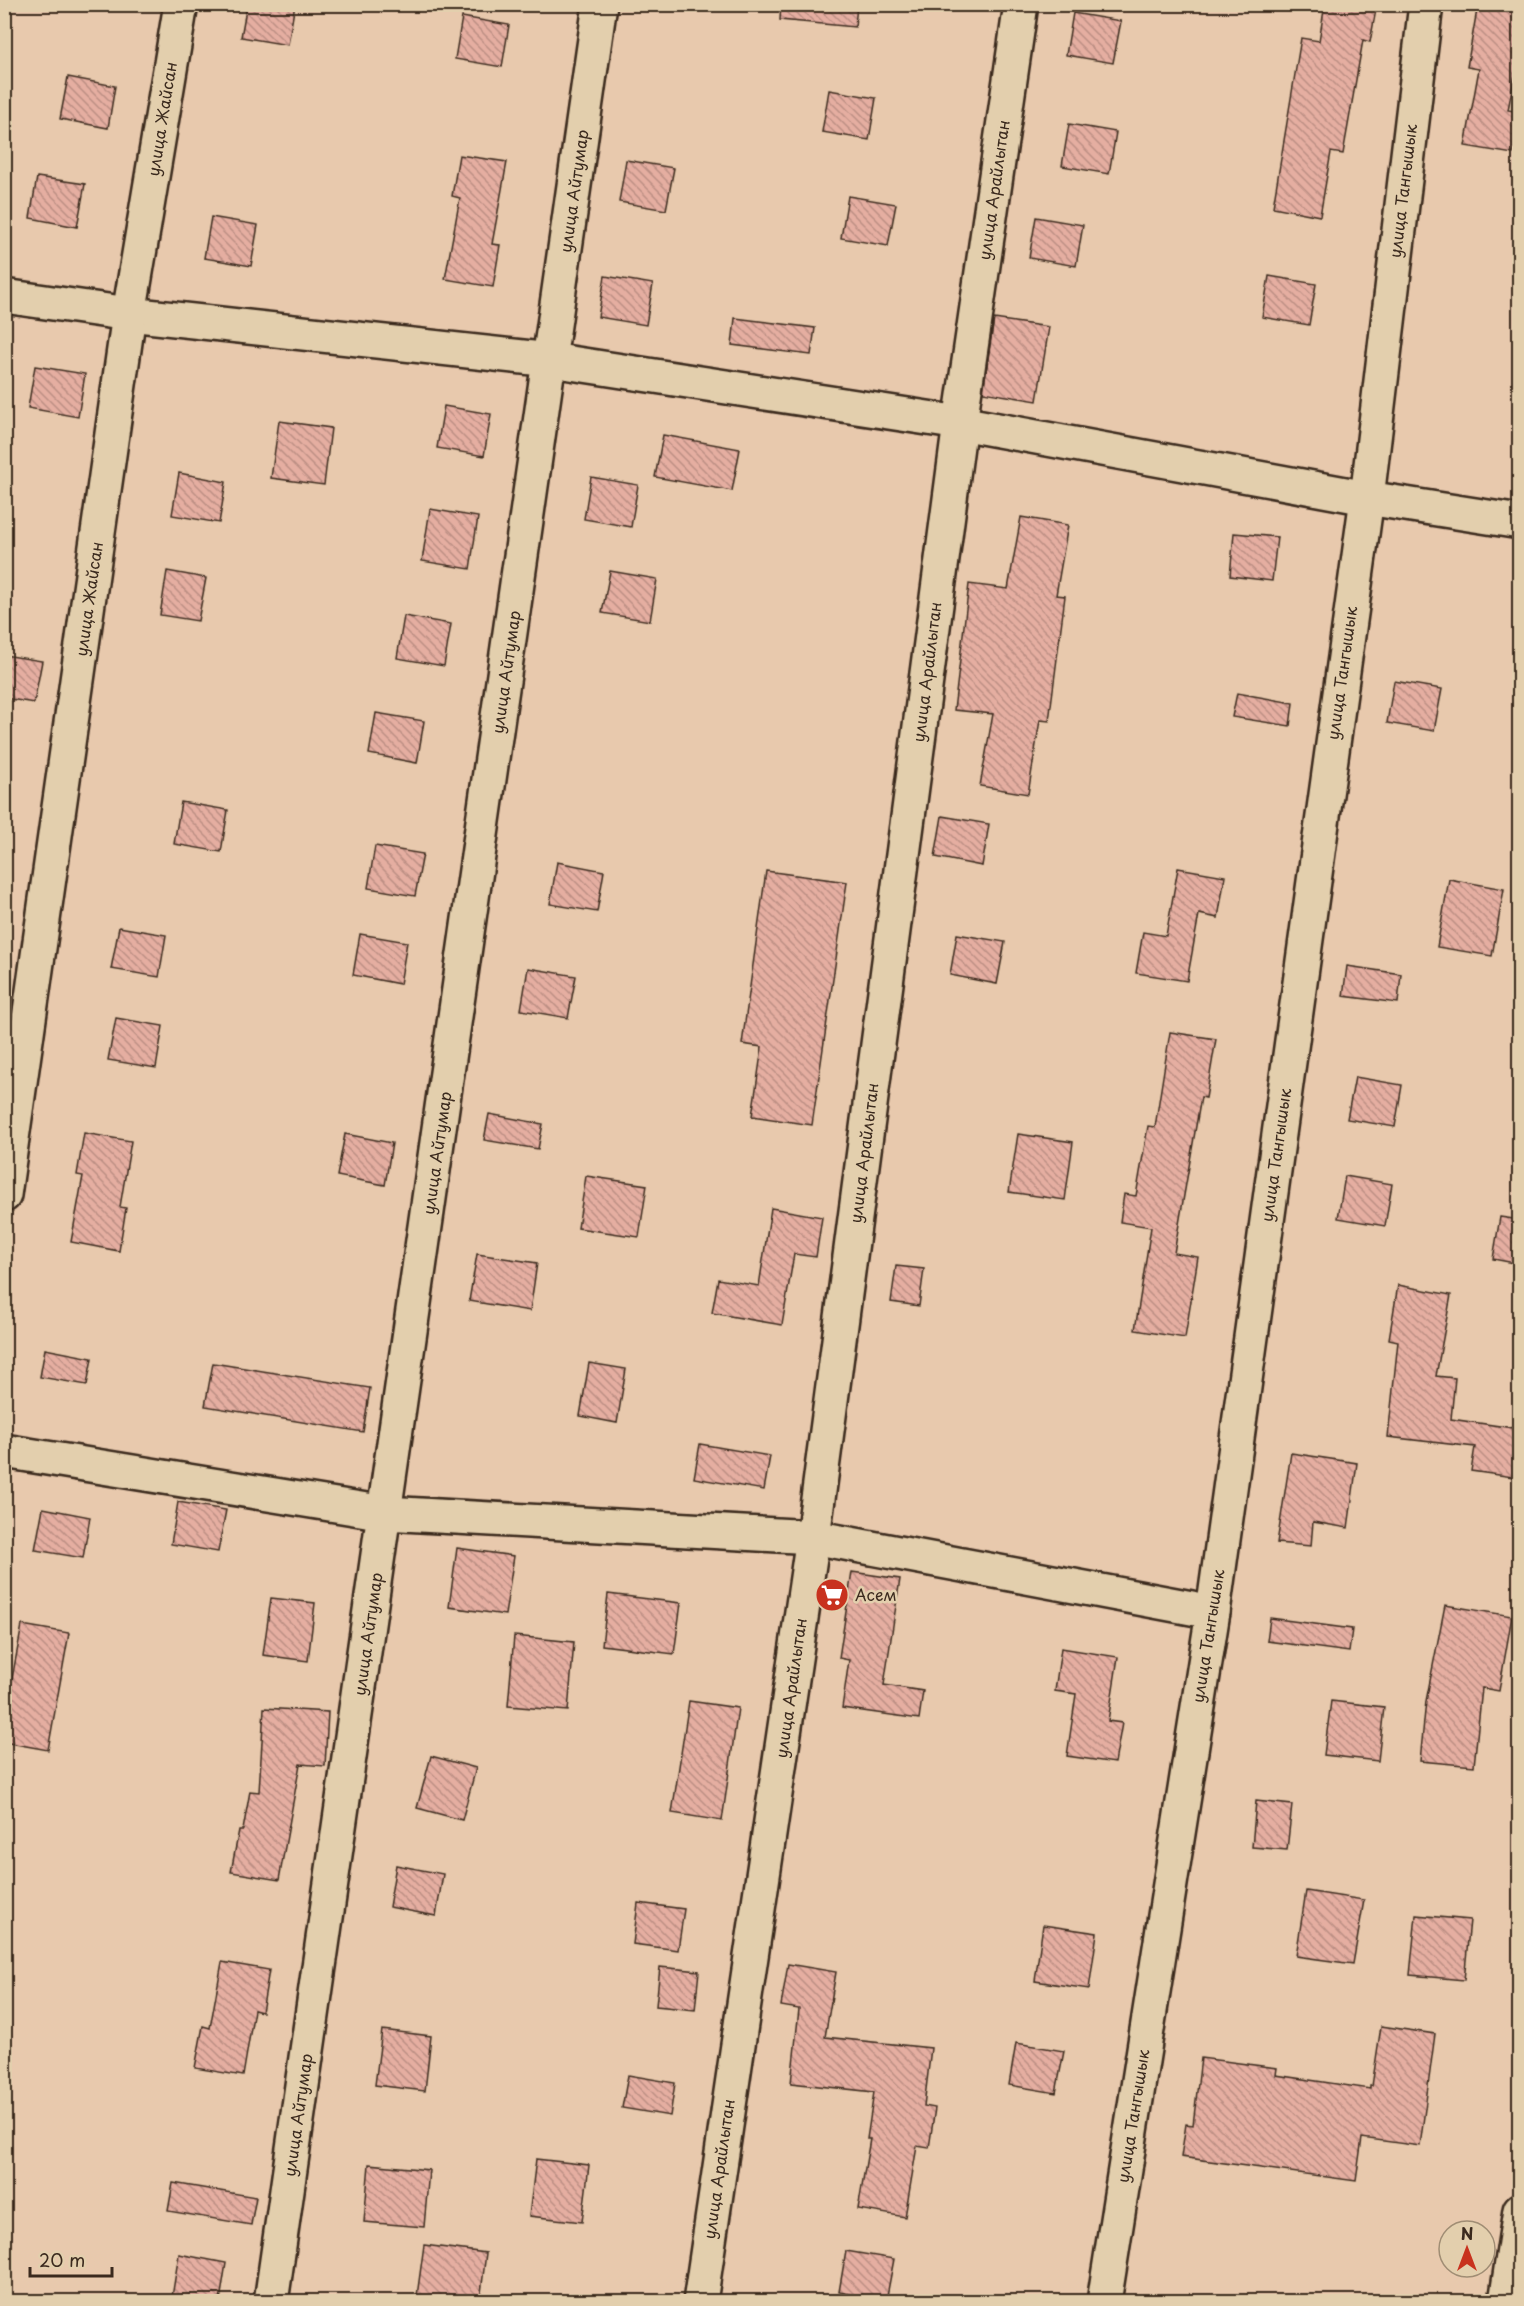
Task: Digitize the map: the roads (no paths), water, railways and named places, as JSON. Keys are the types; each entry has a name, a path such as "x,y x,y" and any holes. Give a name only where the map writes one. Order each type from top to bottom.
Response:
{"street":[{"name":"улица Жайсан","path":"4,1195 129,314 181,4"},
{"name":"улица Айтумар","path":"271,2301 551,360 600,4"},
{"name":"улица Арайлытан","path":"700,2301 813,1537 960,423 1021,4"},
{"name":"улица Тангышык","path":"1104,2301 1212,1612 1366,498 1426,4"},
{"path":"4,296 129,314 551,360 960,423 1366,498 1520,522"},
{"path":"4,1451 385,1513 813,1537 1212,1612"},
{"path":"1506,2301 1520,2210"}],"place":[{"name":"Асем","path":"832,1595"}]}
